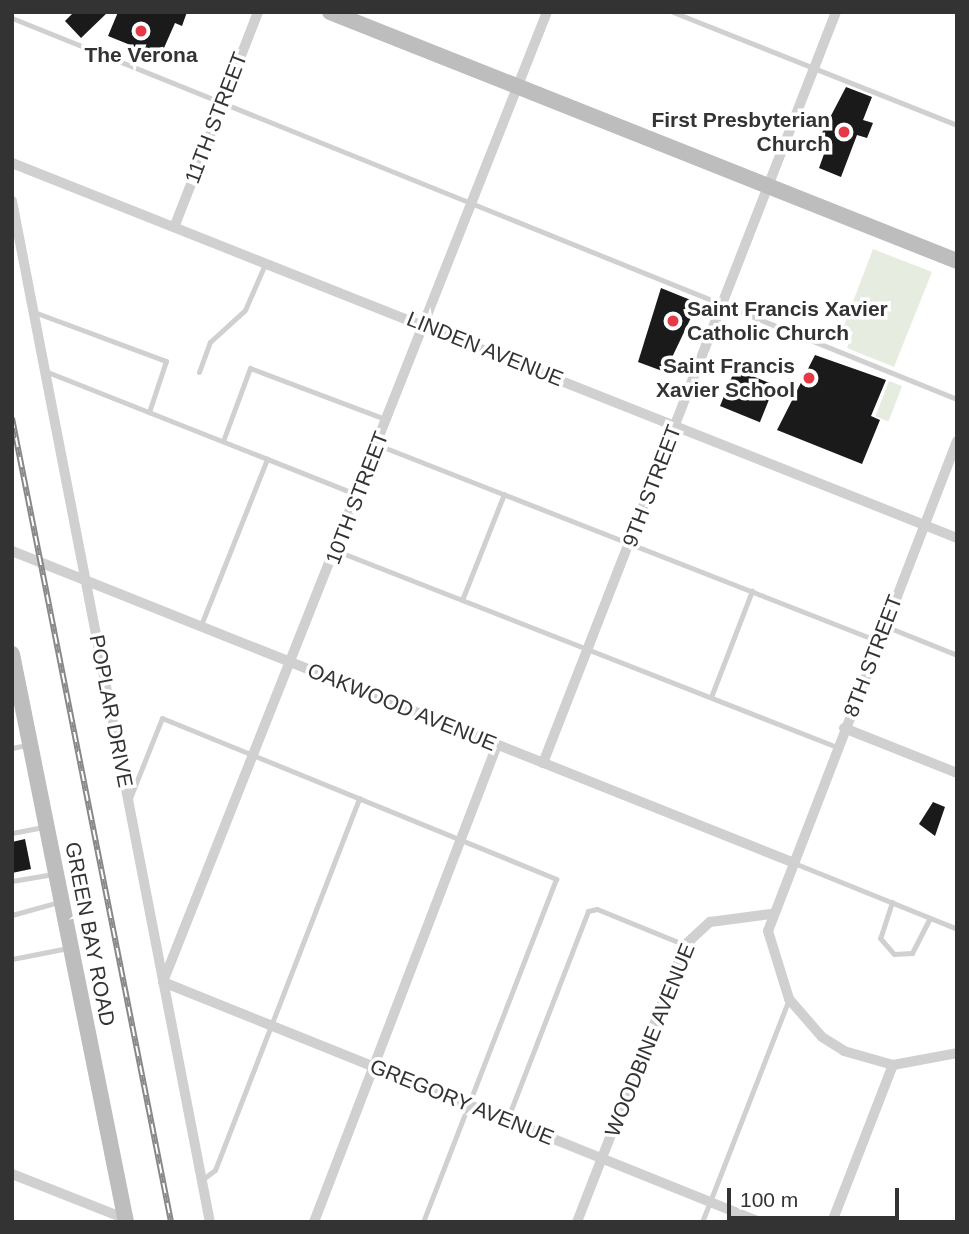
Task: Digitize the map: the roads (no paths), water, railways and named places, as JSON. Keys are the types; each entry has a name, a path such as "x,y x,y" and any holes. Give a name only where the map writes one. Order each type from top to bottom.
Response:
{"street":[{"name":"11TH STREET","path":"174,225 258,12"},
{"path":"330,12 957,261"},
{"name":"10TH STREET","path":"163,982 257,757 547,12"},
{"name":"9TH STREET","path":"543,763 836,12"},
{"name":"LINDEN AVENUE","path":"12,163 266,261 957,538"},
{"name":"POPLAR DRIVE","path":"12,201 209,1222"},
{"name":"8TH STREET","path":"771,914 957,441"},
{"name":"OAKWOOD AVENUE","path":"12,551 543,763 790,866"},
{"name":"GREEN BAY ROAD","path":"12,654 18,718 30,745 126,1220"},
{"path":"844,728 957,773"},
{"path":"314,1222 497,745"},
{"path":"771,914 770,948 789,999 822,1037 844,1051 894,1065 957,1053"},
{"name":"WOODBINE AVENUE","path":"577,1222 685,945 710,922 771,914"},
{"name":"GREGORY AVENUE","path":"163,982 760,1222"},
{"path":"832,1222 894,1065"},
{"path":"12,1174 126,1220"}],"lane":[{"path":"673,12 957,125"},
{"path":"12,18 957,400"},
{"path":"199,372 210,342 245,310 266,261"},
{"path":"34,312 166,362 149,412"},
{"path":"223,441 250,368 388,420"},
{"path":"45,371 359,495"},
{"path":"378,445 878,641"},
{"path":"200,626 267,459"},
{"path":"462,600 504,494"},
{"path":"337,551 837,747"},
{"path":"711,697 752,591"},
{"path":"884,626 957,655"},
{"path":"129,803 162,718 556,878 423,1222"},
{"path":"12,748 30,745"},
{"path":"202,1180 215,1170 359,798"},
{"path":"12,833 47,826"},
{"path":"790,866 892,902 957,929"},
{"path":"12,881 56,873"},
{"path":"12,915 62,901"},
{"path":"892,902 880,938 894,954 912,953 930,918"},
{"path":"507,1120 588,911 597,909 685,945"},
{"path":"12,959 71,947"},
{"path":"702,1222 789,999"}],"railway":[{"path":"12,418 171,1222"}],"place":[{"name":"The Verona","path":"141,31"},
{"name":"First Presbyterian Church","path":"844,132"},
{"name":"Saint Francis Xavier Catholic Church","path":"673,321"},
{"name":"Saint Francis Xavier School","path":"809,378"}]}
